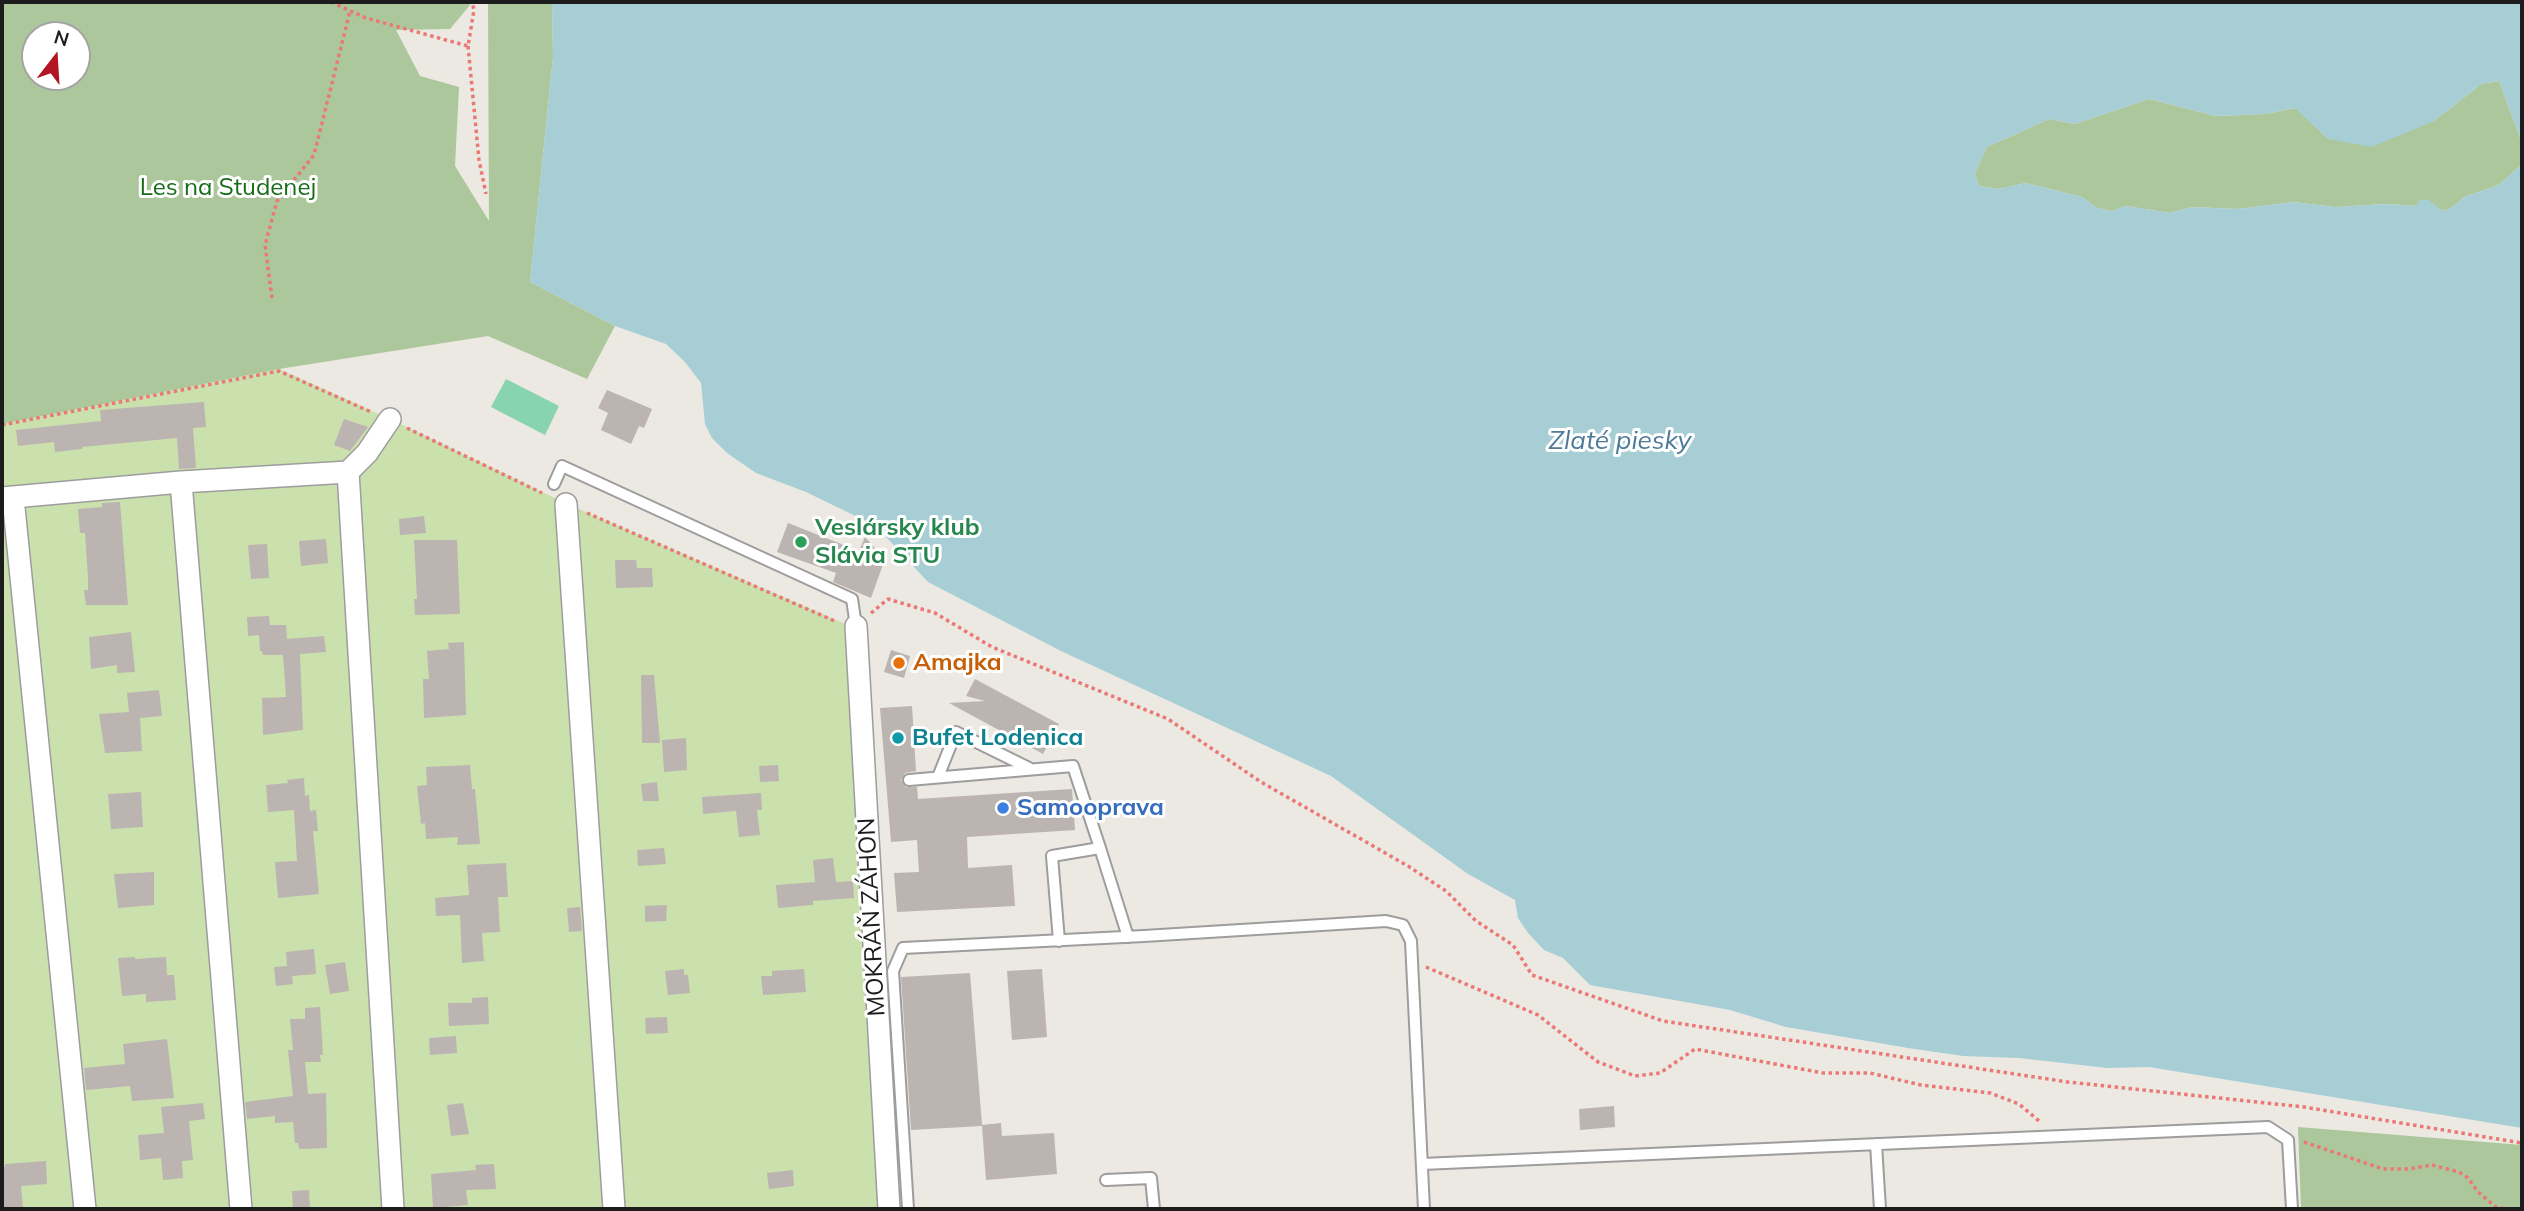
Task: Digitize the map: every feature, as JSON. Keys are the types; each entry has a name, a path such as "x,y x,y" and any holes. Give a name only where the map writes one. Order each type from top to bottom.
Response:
{"street":[{"path":"85,1209 7,498 181,482 348,472 367,453 390,419"},
{"path":"348,472 393,1209"},
{"path":"181,482 241,1209"},
{"path":"566,504 614,1209"},
{"name":"MOKRÁŇ ZÁHON","path":"856,626 889,1209"}],"lane":[{"path":"554,484 562,466 852,599 856,626"},
{"path":"938,777 956,732 1031,769"},
{"path":"909,780 1073,766 1128,937"},
{"path":"1059,941 1052,856 1100,848"},
{"path":"908,1209 893,971 904,948 1385,921 1403,925 1411,941 1424,1209"},
{"path":"1422,1164 2268,1127 2288,1140 2292,1209"},
{"path":"1876,1144 1880,1209"},
{"path":"1106,1180 1151,1178 1154,1209"}],"path":[{"path":"331,2 366,18 468,46"},
{"path":"472,2 474,10 468,46 479,160 486,194"},
{"path":"272,298 265,245 277,201 314,155 350,11"},
{"path":"2,425 279,371"},
{"path":"856,626 888,599 935,613 992,647 1168,719 1261,782 1408,866 1446,891 1476,921 1513,945 1532,975 1663,1021 2068,1082 2304,1107 2522,1143"},
{"path":"1412,960 1538,1015 1598,1062 1635,1076 1660,1073 1695,1049 1823,1073 1870,1073 1921,1085 1990,1093 2019,1104 2057,1136"},
{"path":"2288,1140 2306,1142 2383,1169 2432,1165 2459,1172 2496,1208 2507,1209"}],"green space":[{"name":"Les na Studenej","path":"2,2 469,2 470,5 450,29 396,30 420,76 459,87 455,166 489,221 488,2 552,2 553,57 530,282 615,326 587,379 488,336 279,369 2,424"},
{"path":"2499,81 2522,143 2522,164 2499,185 2464,197 2443,211 2435,207 2386,204 2335,207 2293,202 2238,209 2192,207 2170,213 2126,206 2112,211 2097,208 2082,197 2026,183 1998,189 1979,186 1975,173 1987,147 2049,119 2075,124 2149,99 2216,116 2265,114 2296,108 2328,139 2434,121 2481,84"},
{"path":"279,369 565,503 843,623 865,672 900,1209 2,1209 2,424"},
{"path":"506,379 559,406 545,435 491,407"},
{"path":"2298,1127 2522,1145 2522,1209 2301,1209"}],"water":[{"name":"Zlaté piesky","path":"552,2 2522,2 2522,143 2499,81 2481,84 2434,121 2372,147 2328,139 2295,108 2265,114 2216,116 2149,99 2075,124 2049,119 1987,147 1975,173 1979,186 1998,189 2026,183 2082,197 2097,208 2112,211 2126,206 2170,213 2192,207 2238,209 2293,202 2335,207 2386,204 2416,206 2420,200 2429,200 2443,211 2464,197 2499,185 2522,164 2522,1128 2149,1067 2107,1068 2019,1058 1963,1056 1908,1048 1786,1027 1730,1010 1590,985 1563,958 1544,950 1528,933 1518,918 1515,900 1468,874 1331,776 1061,651 928,582 876,526 806,492 756,473 727,453 712,438 705,424 701,383 685,362 666,344 615,326 530,282 553,57"}],"building":[{"path":"607,390 652,409 644,428 639,426 631,444 601,430 608,413 598,408"},
{"path":"204,402 206,427 193,428 196,468 179,469 177,438 55,452 54,442 18,446 16,430 101,421 100,410"},
{"path":"344,419 368,427 350,451 334,445"},
{"path":"120,502 128,605 86,605 84,590 88,590 88,577 85,533 80,533 78,509"},
{"path":"424,516 426,533 400,535 399,519"},
{"path":"788,523 859,551 865,537 885,559 871,598 833,582 836,573 777,552"},
{"path":"326,539 328,563 301,566 299,541"},
{"path":"414,540 457,540 460,614 415,615 414,599 417,599"},
{"path":"267,544 269,578 251,579 248,545"},
{"path":"615,560 636,560 637,568 652,568 653,587 616,588"},
{"path":"269,616 270,625 286,625 287,639 324,636 326,652 300,654 303,730 263,735 262,698 286,697 283,655 263,655 260,651 259,635 248,636 247,617"},
{"path":"131,632 135,672 117,673 117,665 91,669 89,637"},
{"path":"464,642 466,715 424,718 423,679 429,679 427,651 449,649 448,643"},
{"path":"891,650 910,656 904,678 884,672"},
{"path":"641,675 654,675 660,743 642,743"},
{"path":"975,679 1059,724 1043,754 949,703 985,701 966,696"},
{"path":"159,690 162,716 140,718 142,751 105,753 99,714 129,712 127,693"},
{"path":"912,706 916,771 905,773 901,780 906,787 917,787 918,799 1072,789 1075,830 967,837 968,868 1012,865 1015,906 897,912 894,873 919,872 917,840 891,842 880,708"},
{"path":"686,738 687,770 664,772 662,740"},
{"path":"470,765 480,844 457,845 458,837 426,839 425,823 421,824 417,786 427,785 426,767"},
{"path":"778,765 779,781 760,782 759,766"},
{"path":"304,778 305,796 309,795 310,811 316,810 318,831 313,831 319,894 278,898 275,862 297,861 294,810 268,812 266,785"},
{"path":"657,782 659,801 643,801 641,784"},
{"path":"141,792 143,827 111,829 108,794"},
{"path":"761,793 762,810 757,810 760,835 739,837 736,811 703,814 702,797"},
{"path":"664,848 666,864 638,866 637,850"},
{"path":"833,858 836,882 853,881 854,898 813,901 813,905 778,908 776,885 815,882 813,860"},
{"path":"506,863 508,897 498,897 500,932 482,933 484,961 462,963 460,915 436,916 435,898 469,895 467,865"},
{"path":"154,872 154,905 118,908 114,874"},
{"path":"667,905 666,921 645,922 645,906"},
{"path":"580,907 582,931 569,932 567,908"},
{"path":"314,949 316,974 292,976 293,984 276,986 274,967 287,966 286,952"},
{"path":"166,957 167,975 174,975 176,1000 146,1002 146,994 122,996 118,958"},
{"path":"345,962 349,991 330,994 325,965"},
{"path":"684,969 684,975 688,975 690,993 668,995 665,971"},
{"path":"804,969 806,992 763,995 761,976 772,976 772,971"},
{"path":"1042,969 1047,1037 1012,1040 1007,971"},
{"path":"970,973 982,1125 1001,1123 1002,1136 1054,1133 1057,1174 986,1180 982,1126 911,1130 901,977"},
{"path":"488,997 489,1024 449,1026 448,1003 472,1003 472,998"},
{"path":"320,1007 323,1055 320,1055 321,1062 305,1062 308,1094 326,1093 327,1148 299,1149 298,1143 295,1143 293,1122 275,1123 275,1116 247,1119 245,1102 293,1096 288,1050 293,1050 290,1019 305,1019 305,1008"},
{"path":"667,1017 668,1033 646,1034 645,1018"},
{"path":"456,1036 457,1053 430,1055 429,1038"},
{"path":"167,1039 174,1098 132,1101 130,1086 86,1090 84,1068 125,1064 123,1044"},
{"path":"203,1103 205,1119 189,1121 193,1160 182,1161 183,1178 163,1180 161,1158 140,1160 138,1135 164,1133 161,1107"},
{"path":"463,1103 469,1134 451,1136 447,1105"},
{"path":"1614,1106 1615,1127 1580,1130 1579,1109"},
{"path":"46,1161 47,1184 21,1186 23,1209 2,1209 2,1167 5,1167 5,1164"},
{"path":"494,1164 496,1189 466,1190 468,1205 433,1208 431,1174 476,1170 475,1165"},
{"path":"793,1170 794,1186 769,1189 767,1173"},
{"path":"309,1190 310,1209 293,1209 292,1191"}],"place":[{"name":"Veslársky klub Slávia STU","path":"801,542"},
{"name":"Amajka","path":"899,663"},
{"name":"Bufet Lodenica","path":"898,738"},
{"name":"Samooprava","path":"1003,808"}]}
